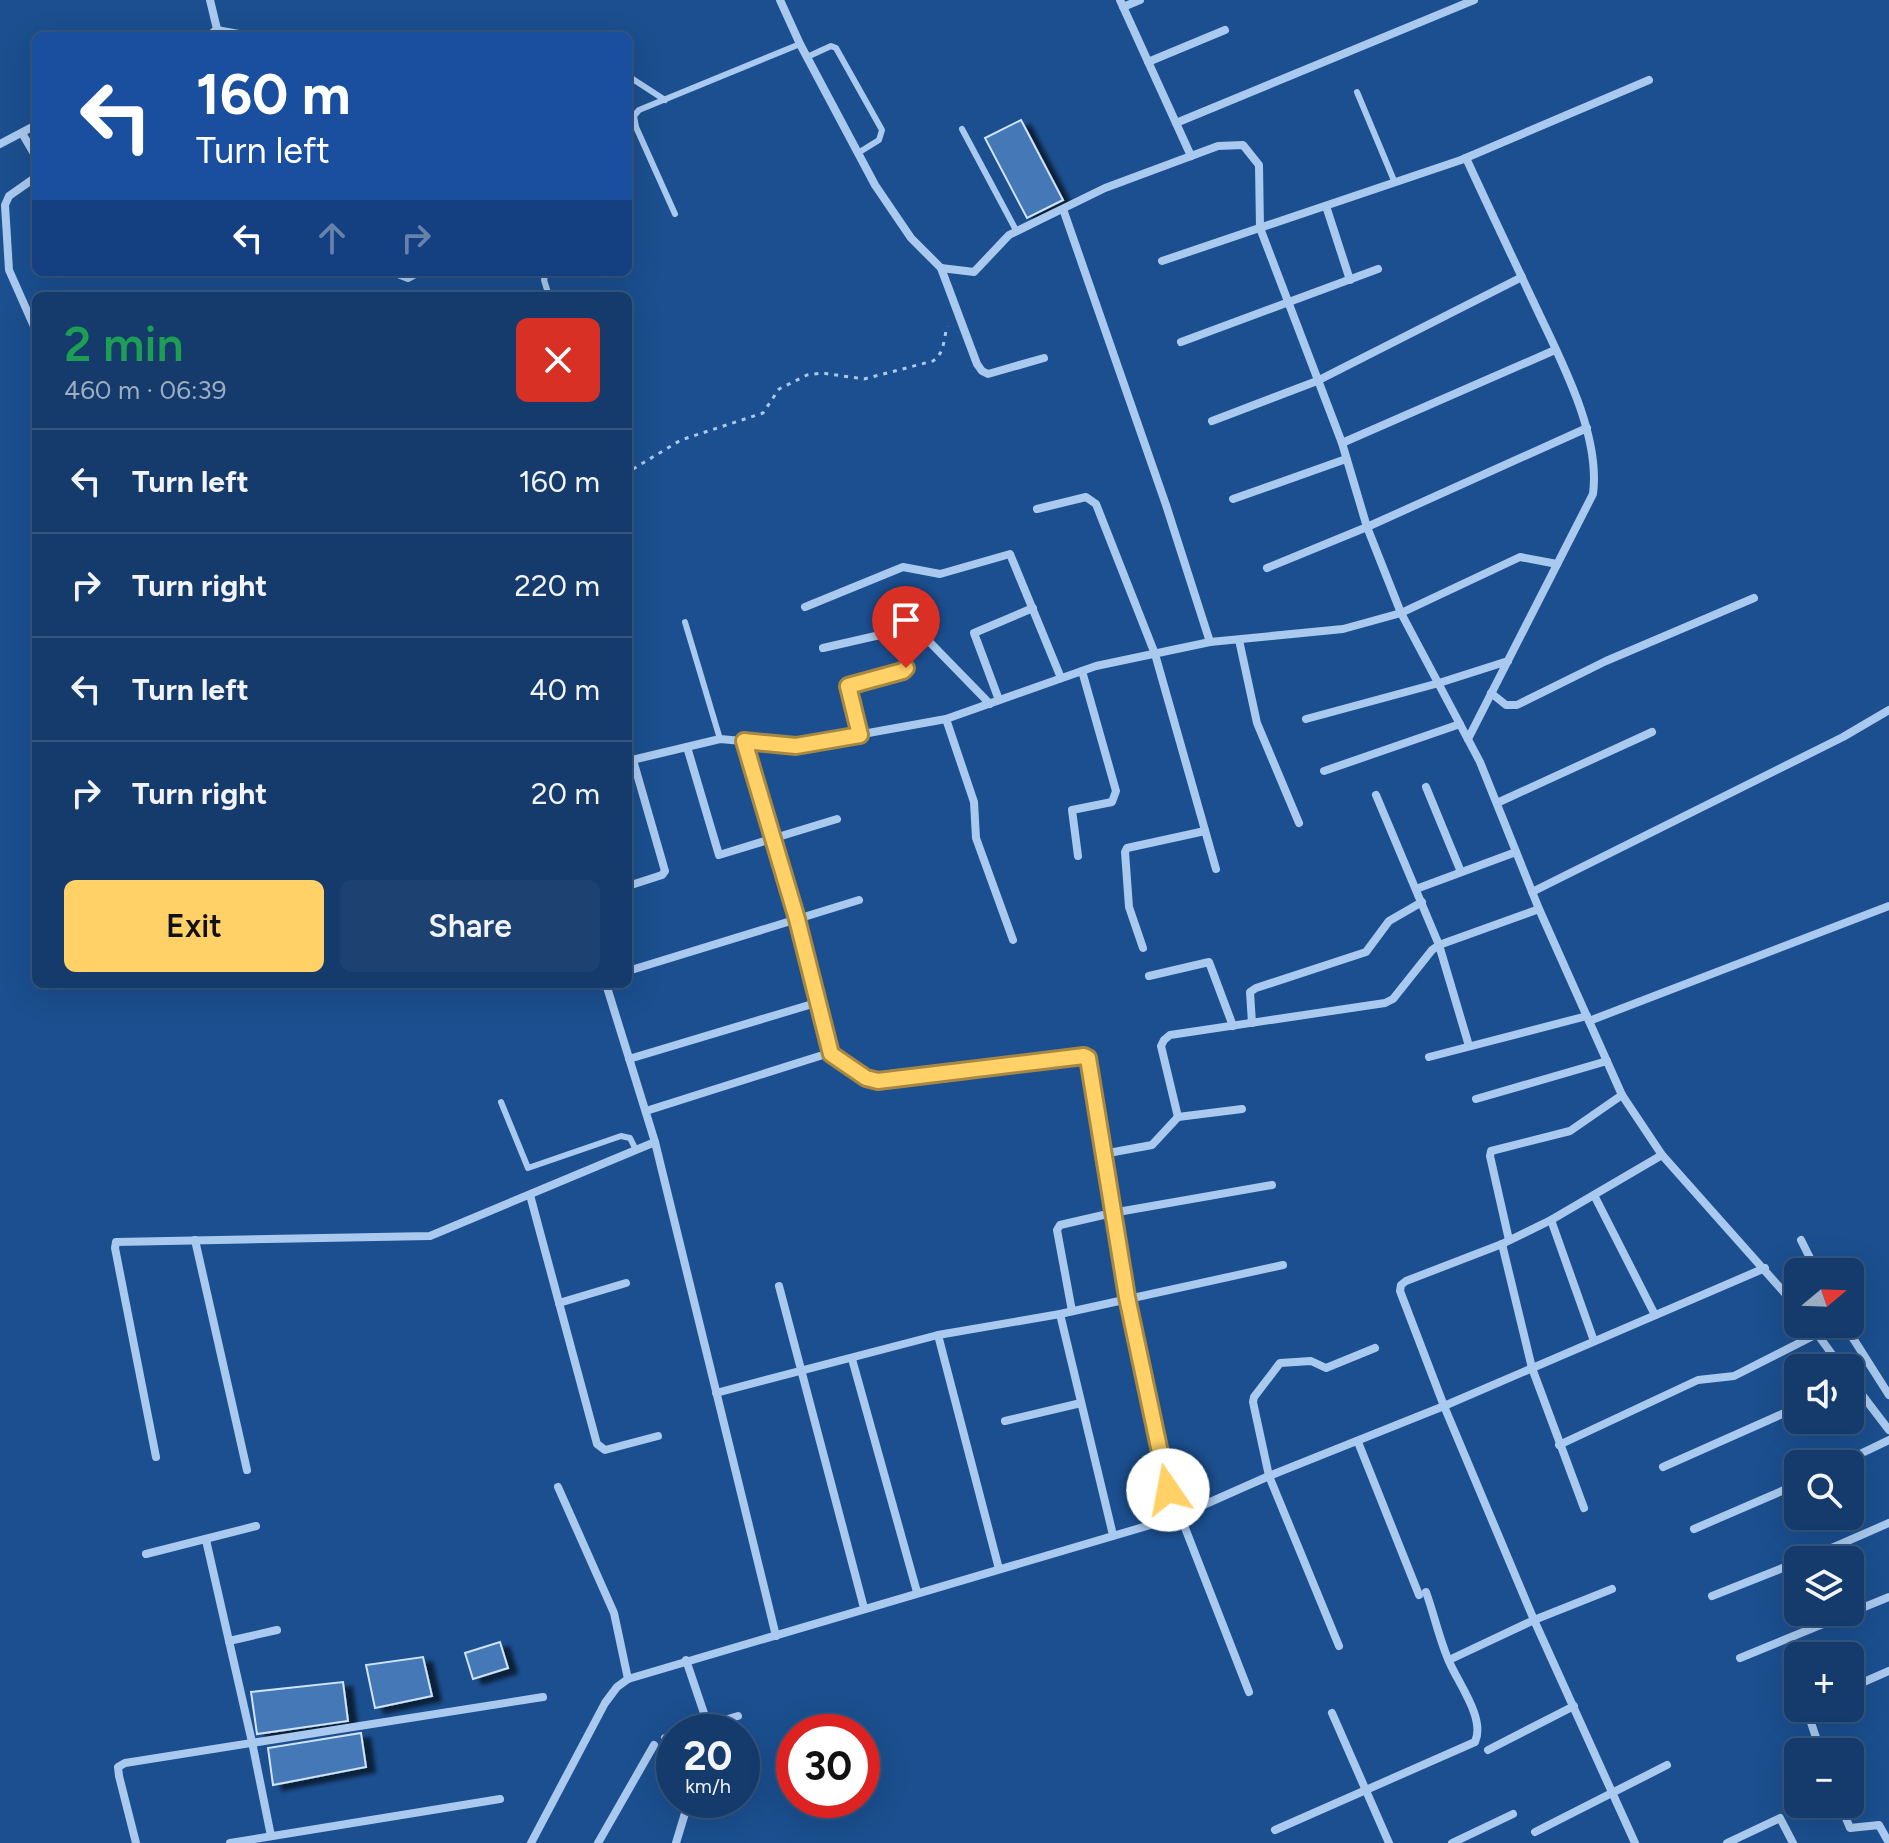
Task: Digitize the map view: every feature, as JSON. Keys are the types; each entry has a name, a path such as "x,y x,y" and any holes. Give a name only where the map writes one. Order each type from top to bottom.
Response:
{"street":[{"path":"210,0 217,29 214,32"},
{"path":"780,0 875,185 911,238 941,268 982,371 988,374 1044,358"},
{"path":"1140,0 1122,4 1191,156"},
{"path":"1176,123 1474,0"},
{"path":"1148,62 1225,30"},
{"path":"1162,261 1466,158 1649,80"},
{"path":"0,144 32,127"},
{"path":"22,133 32,150"},
{"path":"941,268 974,272 1009,235 1105,188 1218,146 1243,145 1259,165 1260,228 1342,443 1367,527 1401,613 1468,739 1622,1095 1662,1155 1784,1291"},
{"path":"1466,158 1555,350 1587,428 1594,474 1593,494 1468,739"},
{"path":"32,180 9,196 5,205 9,270 32,322"},
{"path":"1326,206 1350,280"},
{"path":"1063,209 1210,642"},
{"path":"1181,342 1378,269"},
{"path":"1212,421 1317,381 1522,277"},
{"path":"1342,443 1555,350"},
{"path":"1267,568 1367,527 1587,428"},
{"path":"1233,499 1346,459"},
{"path":"1037,509 1086,497 1096,504 1155,654 1216,869"},
{"path":"805,607 903,567 940,574 1005,553 1013,557 1061,678"},
{"path":"632,760 720,739 796,746 946,719 1082,671 1210,642 1334,631 1401,613 1520,557 1557,564"},
{"path":"1491,693 1506,705 1517,705 1606,661 1754,598"},
{"path":"999,700 974,633 1033,608"},
{"path":"823,648 915,627 990,704"},
{"path":"860,735 848,686 903,671 906,663 899,629"},
{"path":"1239,640 1257,723 1299,823"},
{"path":"1306,719 1508,661"},
{"path":"1078,856 1072,810 1112,802 1116,791 1082,671"},
{"path":"1532,892 1843,737 1889,710"},
{"path":"946,719 974,802 976,838 1013,940"},
{"path":"1324,771 1460,724"},
{"path":"1497,803 1652,732"},
{"path":"744,741 797,919 831,1054 866,1078 878,1081 1084,1056 1091,1065 1127,1297 1177,1517 1249,1692"},
{"path":"687,747 719,855 837,819"},
{"path":"632,766 665,873 632,885"},
{"path":"1426,787 1461,872"},
{"path":"1376,795 1439,945 1469,1046"},
{"path":"1143,948 1129,907 1127,848 1205,831"},
{"path":"1416,889 1516,852"},
{"path":"632,970 859,900"},
{"path":"1252,1023 1250,992 1366,952 1389,921 1422,902"},
{"path":"1429,1057 1588,1018 1889,906"},
{"path":"1178,1117 1161,1046 1170,1035 1385,1003 1393,999 1439,945 1539,909"},
{"path":"1149,976 1209,962 1233,1026"},
{"path":"607,988 655,1142 776,1636"},
{"path":"629,1059 819,1002"},
{"path":"646,1111 831,1054"},
{"path":"1476,1099 1607,1061"},
{"path":"1584,1508 1532,1368 1490,1156 1491,1151 1570,1131 1622,1095"},
{"path":"1103,1154 1152,1145 1178,1117 1242,1109"},
{"path":"156,1457 116,1242 422,1237 445,1231 655,1142"},
{"path":"1635,1843 1534,1620 1444,1406 1400,1291 1401,1285 1551,1220 1662,1155"},
{"path":"1072,1311 1057,1227 1112,1213 1272,1185"},
{"path":"530,1195 600,1449 658,1436"},
{"path":"1594,1195 1655,1315"},
{"path":"1551,1220 1594,1341"},
{"path":"195,1240 247,1470"},
{"path":"1801,1240 1810,1258"},
{"path":"716,1393 938,1335 1060,1314 1283,1265"},
{"path":"531,1843 605,1703 617,1687 628,1679 1177,1517 1765,1268"},
{"path":"559,1303 626,1283"},
{"path":"779,1286 864,1608"},
{"path":"1060,1314 1113,1535"},
{"path":"938,1335 999,1569"},
{"path":"1559,1445 1698,1380 1734,1376 1809,1338"},
{"path":"1853,1338 1889,1395"},
{"path":"1339,1646 1269,1476 1253,1402 1275,1366 1284,1361 1311,1361 1326,1368 1375,1348"},
{"path":"852,1359 917,1592"},
{"path":"1864,1398 1889,1430"},
{"path":"1005,1421 1081,1403"},
{"path":"1877,1414 1889,1411"},
{"path":"1663,1467 1784,1413"},
{"path":"1864,1452 1889,1440"},
{"path":"1275,1830 1475,1742 1479,1734 1471,1702 1449,1660 1358,1442"},
{"path":"558,1487 614,1613 628,1679"},
{"path":"1694,1529 1784,1490"},
{"path":"1837,1546 1889,1523"},
{"path":"146,1554 256,1526"},
{"path":"206,1540 271,1836"},
{"path":"1712,1596 1784,1568"},
{"path":"1449,1660 1534,1620 1612,1589"},
{"path":"1864,1605 1889,1597"},
{"path":"1740,1658 1810,1626"},
{"path":"229,1641 277,1630"},
{"path":"686,1660 704,1714"},
{"path":"1864,1682 1889,1671"},
{"path":"136,1843 118,1767 125,1763 543,1697"},
{"path":"1488,1750 1574,1706"},
{"path":"1332,1713 1389,1843"},
{"path":"598,1843 654,1745"},
{"path":"1535,1832 1667,1765"},
{"path":"230,1843 500,1799"},
{"path":"1452,1843 1513,1814"},
{"path":"676,1843 684,1818"},
{"path":"1727,1843 1740,1840 1780,1818 1793,1843"},
{"path":"1846,1818 1850,1828 1889,1822"},
{"path":"1879,1825 1889,1843"}],"lane":[{"path":"217,29 228,32"},
{"path":"675,214 636,127 634,116 639,110 800,44"},
{"path":"807,57 831,46 836,48 882,130 879,140 858,153"},
{"path":"632,79 665,100"},
{"path":"1357,92 1395,183"},
{"path":"962,129 1017,232"},
{"path":"685,622 720,739"},
{"path":"501,1102 528,1168 621,1136 630,1138 636,1150"}],"path":[{"path":"633,469 681,440 763,413 779,389 807,375 822,373 864,379 933,361 942,350 947,324"}],"building":[{"path":"1021,120 1063,200 1027,218 985,138"},
{"path":"500,1642 508,1668 473,1679 465,1653"},
{"path":"423,1657 432,1696 375,1708 366,1665"},
{"path":"343,1682 348,1721 257,1734 251,1692"},
{"path":"361,1733 366,1767 273,1785 268,1748"}],"route":[{"path":"906,668 848,686 860,735 788,747 744,741 797,919 831,1054 871,1081 1084,1056 1088,1058 1127,1297 1168,1490"}]}
